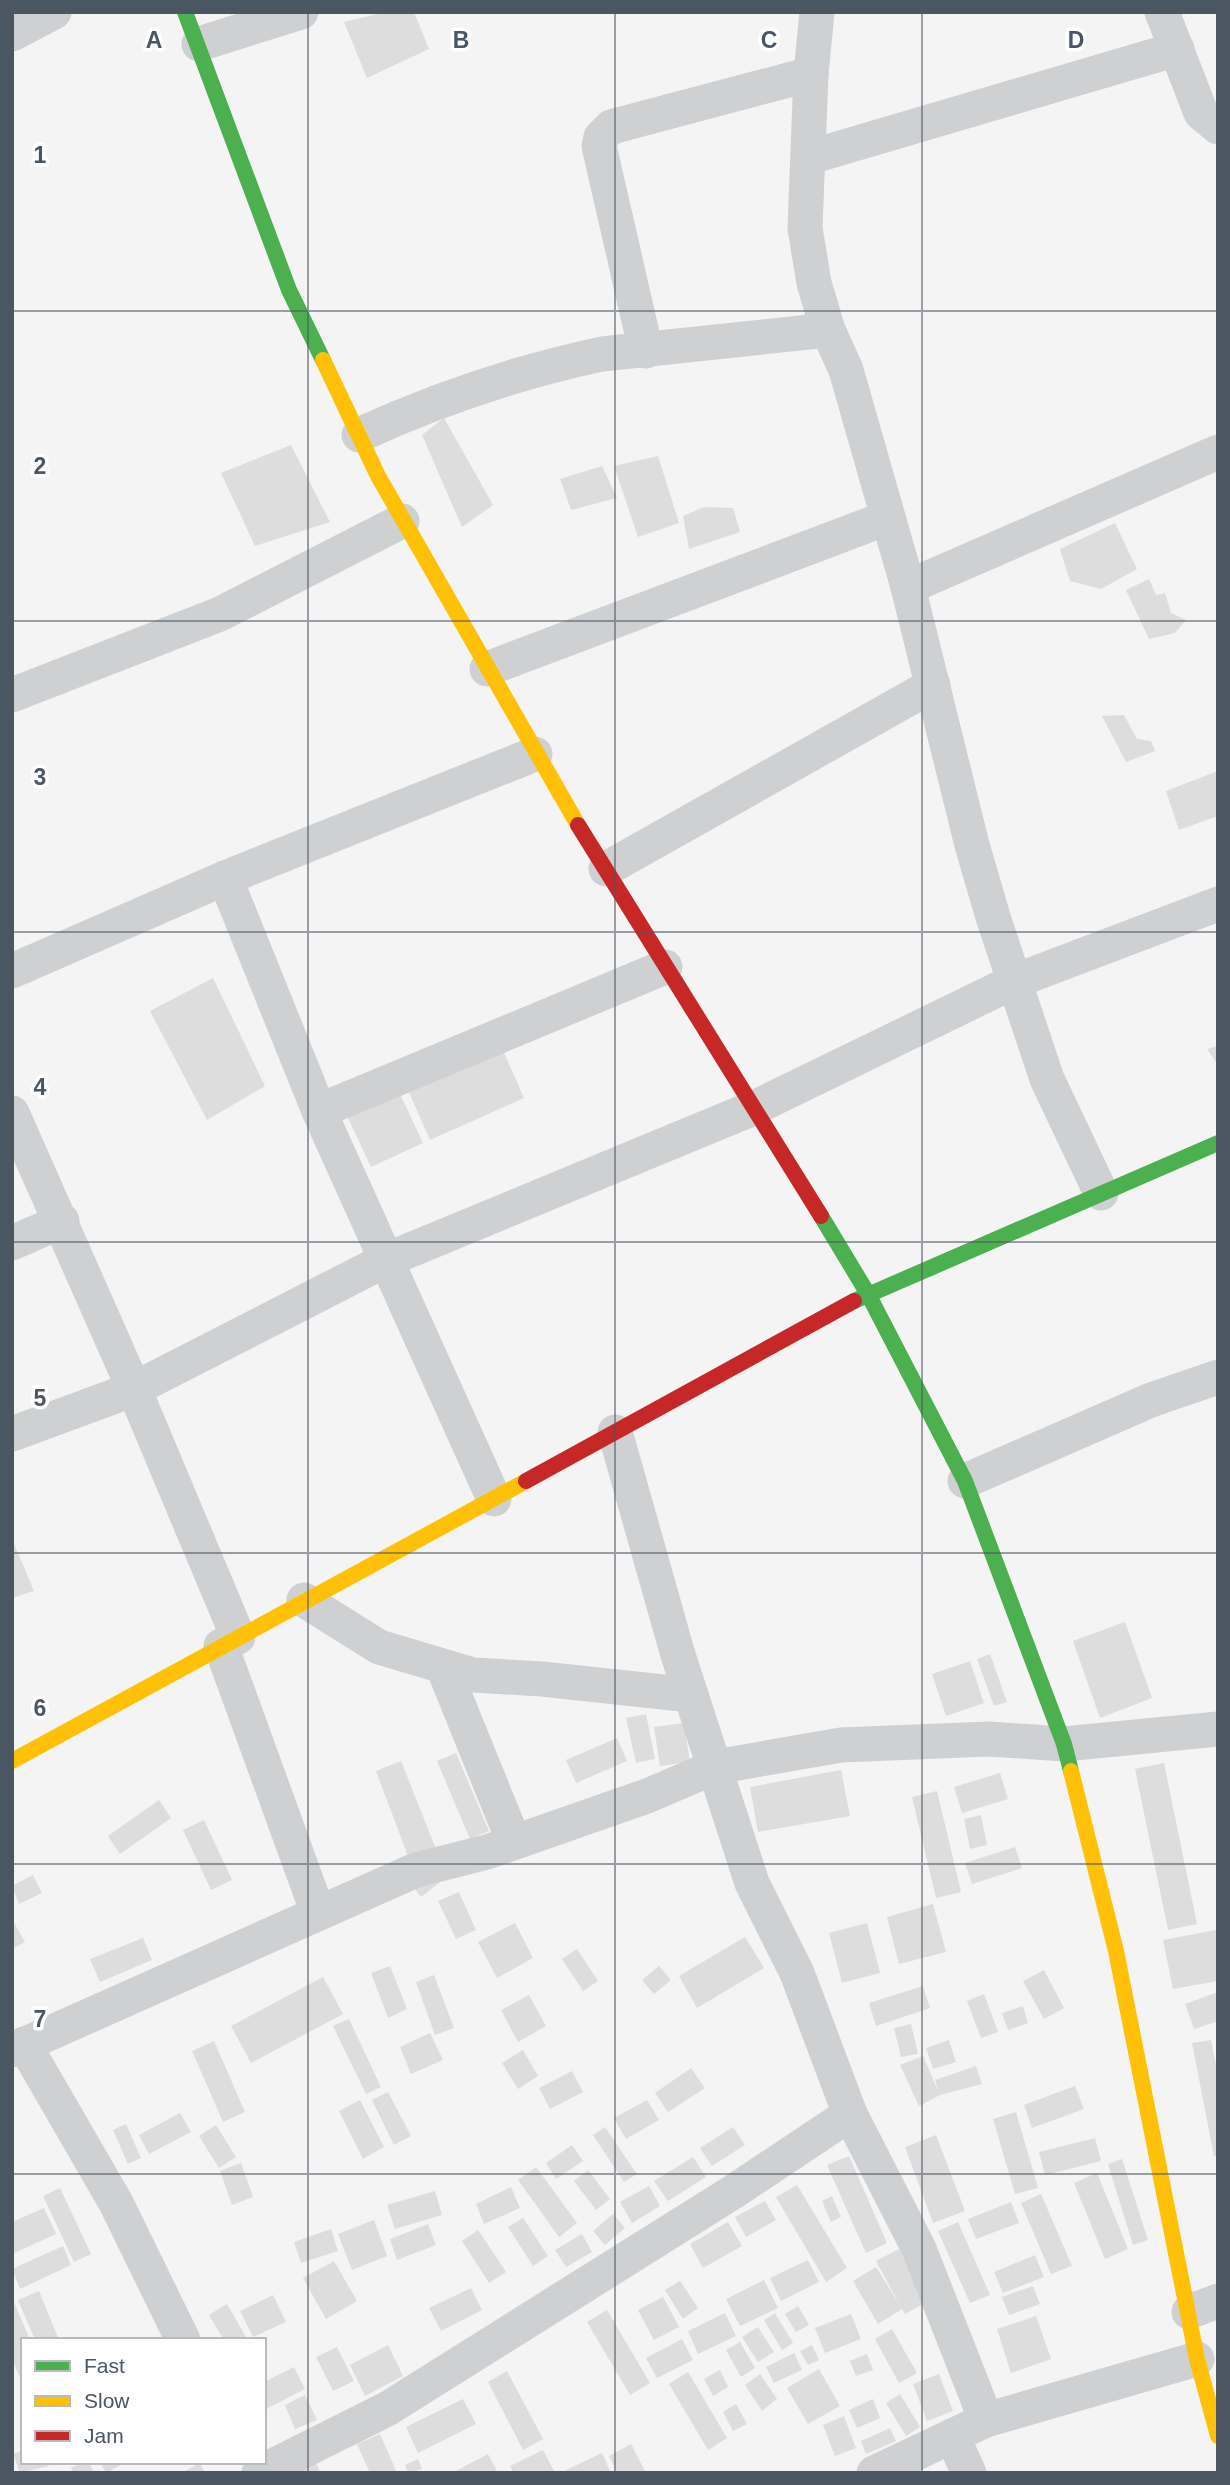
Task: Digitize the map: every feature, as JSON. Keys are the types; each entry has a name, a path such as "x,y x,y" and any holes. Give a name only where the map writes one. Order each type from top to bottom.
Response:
{"street":[{"path":"12,34 54,12"},
{"path":"186,12 289,290 402,521 535,754 665,967 756,1107 868,1294 965,1481 1064,1744 1203,2306 1197,2359 1218,2436"},
{"path":"199,44 301,12"},
{"path":"817,12 811,74 810,157 805,228 814,283 828,330 846,370 908,587 972,845 1047,1079 1101,1193"},
{"path":"1162,12 1201,113 1218,127"},
{"path":"810,157 1177,49"},
{"path":"646,351 598,146 601,137 611,127 811,74"},
{"path":"359,435 426,406 507,378 602,354 828,330"},
{"path":"908,587 1218,452"},
{"path":"487,669 887,518"},
{"path":"12,695 220,614 402,521"},
{"path":"606,869 933,685"},
{"path":"12,971 225,878 535,754"},
{"path":"225,878 319,1111 384,1261 494,1499"},
{"path":"12,1434 134,1389 384,1261 756,1107 1015,981 1218,904"},
{"path":"319,1111 665,967"},
{"path":"12,1113 134,1389 230,1641 318,1913"},
{"path":"12,1761 868,1294 1218,1143"},
{"path":"12,1243 62,1221"},
{"path":"965,1481 1151,1400 1218,1377"},
{"path":"615,1432 691,1695 752,1883 797,1973 849,2114 919,2249 986,2420"},
{"path":"304,1600 379,1647 473,1675 542,1679 691,1695"},
{"path":"443,1667 514,1842"},
{"path":"182,2338 116,2203 18,2047 416,1870 514,1842 647,1796 715,1768 841,1745 989,1739 1064,1744 1218,1729"},
{"path":"259,2473 387,2409 689,2221 849,2114"},
{"path":"874,2473 986,2420 1197,2359"},
{"path":"952,2436 969,2473"}],"building":[{"path":"385,12 414,12 429,49 367,78 344,22"},
{"path":"444,418 493,505 462,527 422,435"},
{"path":"291,445 330,522 255,546 221,473"},
{"path":"658,456 679,523 638,537 614,466"},
{"path":"602,466 617,498 571,510 560,479"},
{"path":"704,507 733,508 740,532 689,549 683,516"},
{"path":"1115,523 1137,569 1101,589 1070,581 1060,549"},
{"path":"1149,579 1156,595 1165,593 1171,613 1186,620 1175,633 1149,639 1126,590"},
{"path":"1124,715 1137,739 1151,741 1155,751 1126,762 1102,716"},
{"path":"1218,771 1218,816 1179,830 1166,791"},
{"path":"213,978 265,1086 207,1120 150,1011"},
{"path":"1218,1046 1218,1065 1207,1049"},
{"path":"502,1048 524,1098 430,1140 408,1090"},
{"path":"400,1094 423,1143 371,1167 348,1118"},
{"path":"12,1539 34,1591 12,1598"},
{"path":"1125,1622 1152,1698 1100,1718 1073,1641"},
{"path":"990,1654 1007,1702 994,1706 977,1659"},
{"path":"970,1661 984,1703 946,1716 932,1674"},
{"path":"646,1714 655,1759 636,1763 626,1718"},
{"path":"684,1723 690,1762 660,1766 654,1727"},
{"path":"617,1738 627,1761 576,1783 566,1760"},
{"path":"456,1753 489,1831 470,1839 437,1761"},
{"path":"401,1761 438,1854 411,1864 376,1771"},
{"path":"1164,1763 1197,1924 1168,1930 1135,1769"},
{"path":"841,1770 850,1816 758,1832 750,1787"},
{"path":"1000,1773 1008,1799 962,1813 954,1787"},
{"path":"937,1791 961,1892 936,1898 912,1797"},
{"path":"159,1800 171,1818 120,1854 108,1836"},
{"path":"981,1815 987,1845 970,1849 964,1819"},
{"path":"204,1820 232,1880 211,1890 183,1830"},
{"path":"1015,1847 1022,1868 972,1884 965,1863"},
{"path":"33,1875 42,1893 19,1904 12,1886"},
{"path":"443,1880 421,1897 413,1887"},
{"path":"459,1892 476,1930 456,1939 438,1901"},
{"path":"933,1904 946,1952 899,1964 887,1917"},
{"path":"12,1919 25,1942 12,1949"},
{"path":"515,1923 533,1958 497,1978 478,1942"},
{"path":"867,1923 880,1973 842,1983 829,1933"},
{"path":"1216,1930 1218,1981 1173,1989 1163,1940"},
{"path":"745,1937 764,1968 697,2008 679,1976"},
{"path":"143,1938 152,1960 100,1982 90,1959"},
{"path":"577,1949 598,1981 583,1991 562,1959"},
{"path":"390,1966 407,2009 388,2018 371,1973"},
{"path":"659,1966 671,1980 654,1994 642,1980"},
{"path":"1044,1970 1064,2008 1044,2019 1023,1981"},
{"path":"434,1975 454,2028 435,2035 416,1982"},
{"path":"323,1977 343,2014 251,2063 231,2026"},
{"path":"923,1986 930,2008 876,2026 869,2003"},
{"path":"1218,1992 1218,2021 1194,2029 1185,2004"},
{"path":"984,1994 998,2032 981,2038 967,2001"},
{"path":"529,1995 546,2026 518,2042 501,2010"},
{"path":"1023,2006 1028,2023 1008,2030 1002,2013"},
{"path":"349,2019 381,2087 366,2094 333,2026"},
{"path":"911,2024 918,2054 901,2057 894,2028"},
{"path":"430,2033 443,2060 411,2074 400,2047"},
{"path":"949,2040 956,2062 933,2069 926,2048"},
{"path":"1211,2040 1218,2074 1218,2156 1214,2156 1192,2043"},
{"path":"214,2041 245,2112 223,2122 192,2051"},
{"path":"523,2050 538,2076 518,2089 502,2063"},
{"path":"923,2056 938,2091 935,2080 976,2066 982,2084 940,2095 919,2106 900,2065"},
{"path":"691,2068 705,2088 668,2112 655,2093"},
{"path":"572,2071 583,2092 550,2109 539,2088"},
{"path":"1075,2086 1084,2109 1032,2128 1024,2105"},
{"path":"388,2092 411,2136 394,2145 372,2100"},
{"path":"360,2100 384,2147 363,2159 339,2111"},
{"path":"647,2100 659,2120 626,2139 614,2118"},
{"path":"1016,2112 1038,2188 1015,2194 993,2119"},
{"path":"180,2113 191,2132 149,2154 139,2135"},
{"path":"126,2124 141,2158 128,2164 113,2130"},
{"path":"216,2125 236,2157 219,2168 199,2136"},
{"path":"605,2127 637,2174 624,2182 593,2135"},
{"path":"733,2127 745,2145 712,2166 700,2148"},
{"path":"936,2135 965,2211 933,2223 905,2147"},
{"path":"1095,2138 1101,2161 1045,2175 1039,2152"},
{"path":"572,2145 583,2161 556,2179 546,2163"},
{"path":"849,2156 887,2243 866,2253 827,2165"},
{"path":"693,2157 706,2177 668,2201 654,2181"},
{"path":"1122,2159 1148,2240 1133,2245 1108,2164"},
{"path":"241,2163 253,2197 232,2205 220,2171"},
{"path":"536,2167 577,2223 559,2237 518,2180"},
{"path":"588,2170 610,2199 596,2210 574,2181"},
{"path":"1097,2173 1128,2249 1105,2259 1074,2183"},
{"path":"797,2185 847,2268 826,2282 776,2197"},
{"path":"649,2186 660,2206 632,2223 620,2202"},
{"path":"511,2187 520,2208 484,2224 476,2204"},
{"path":"60,2188 91,2254 74,2262 43,2196"},
{"path":"435,2191 442,2215 395,2229 387,2205"},
{"path":"1041,2194 1072,2266 1051,2274 1021,2203"},
{"path":"832,2196 841,2217 831,2222 822,2201"},
{"path":"765,2201 776,2220 746,2237 735,2217"},
{"path":"1011,2202 1019,2223 976,2239 968,2219"},
{"path":"44,2208 56,2234 12,2254 12,2222"},
{"path":"613,2214 625,2228 605,2245 593,2231"},
{"path":"523,2218 548,2256 533,2266 508,2227"},
{"path":"374,2220 387,2256 352,2270 338,2234"},
{"path":"728,2222 742,2246 703,2268 690,2244"},
{"path":"958,2222 990,2295 970,2303 938,2231"},
{"path":"428,2224 436,2245 397,2260 390,2239"},
{"path":"331,2229 338,2251 301,2263 294,2242"},
{"path":"478,2230 506,2272 489,2283 462,2241"},
{"path":"582,2234 592,2252 566,2267 555,2250"},
{"path":"63,2246 71,2265 20,2289 12,2269"},
{"path":"899,2249 928,2301 905,2314 902,2309 878,2324 853,2281 876,2267 900,2305 876,2261"},
{"path":"1035,2255 1044,2277 1003,2293 994,2272"},
{"path":"808,2260 819,2282 781,2301 770,2278"},
{"path":"334,2261 357,2301 326,2319 303,2278"},
{"path":"764,2280 778,2308 740,2326 726,2299"},
{"path":"680,2281 698,2308 683,2319 665,2290"},
{"path":"1033,2286 1040,2304 1009,2315 1002,2297"},
{"path":"471,2288 482,2310 441,2331 429,2308"},
{"path":"39,2291 58,2338 34,2338 18,2300"},
{"path":"273,2295 286,2322 253,2337 240,2311"},
{"path":"12,2297 29,2338 21,2338 21,2380 12,2359"},
{"path":"663,2297 679,2327 654,2340 638,2310"},
{"path":"227,2304 246,2337 223,2338 209,2315"},
{"path":"798,2306 809,2325 796,2332 785,2314"},
{"path":"607,2310 650,2383 630,2395 587,2322"},
{"path":"725,2313 736,2336 698,2354 688,2331"},
{"path":"775,2313 793,2343 782,2350 764,2320"},
{"path":"851,2314 861,2339 825,2353 815,2328"},
{"path":"1036,2316 1051,2359 1011,2373 997,2329"},
{"path":"758,2327 774,2352 758,2362 742,2337"},
{"path":"892,2329 917,2373 899,2383 875,2339"},
{"path":"682,2339 693,2360 657,2378 646,2358"},
{"path":"740,2342 755,2368 741,2377 726,2350"},
{"path":"388,2345 403,2376 365,2396 350,2365"},
{"path":"812,2345 819,2360 808,2365 800,2351"},
{"path":"337,2347 354,2381 333,2391 316,2357"},
{"path":"794,2353 802,2370 774,2383 766,2367"},
{"path":"867,2354 873,2370 856,2376 850,2361"},
{"path":"294,2367 305,2389 266,2409 266,2381"},
{"path":"819,2369 840,2406 808,2424 787,2388"},
{"path":"720,2370 728,2387 713,2396 704,2379"},
{"path":"507,2371 543,2439 523,2450 488,2382"},
{"path":"688,2372 727,2438 708,2450 669,2384"},
{"path":"760,2374 777,2399 762,2411 745,2385"},
{"path":"939,2374 953,2411 927,2421 913,2384"},
{"path":"900,2394 920,2427 906,2436 886,2403"},
{"path":"305,2395 317,2420 295,2429 285,2405"},
{"path":"463,2399 476,2424 418,2453 406,2427"},
{"path":"873,2399 880,2418 857,2428 849,2410"},
{"path":"736,2404 747,2424 733,2431 723,2412"},
{"path":"844,2416 856,2448 835,2456 823,2425"},
{"path":"890,2428 896,2441 866,2454 861,2441"},
{"path":"380,2434 397,2473 370,2473 357,2444"},
{"path":"631,2444 646,2473 617,2473 609,2456"},
{"path":"543,2450 555,2473 513,2473 510,2466"},
{"path":"21,2451 21,2464 49,2466 20,2473 13,2454"},
{"path":"602,2453 611,2473 567,2473 566,2470"},
{"path":"488,2454 498,2473 452,2473"},
{"path":"418,2459 422,2469 408,2473 405,2465"},
{"path":"316,2463 321,2473 297,2473"},
{"path":"80,2464 90,2464 94,2473 73,2473 71,2468"},
{"path":"101,2464 122,2464 106,2473"},
{"path":"200,2464 205,2473 181,2473"}],"traffic: fast":[{"path":"185,12 289,290 323,360"},
{"path":"854,1301 1218,1143"},
{"path":"821,1216 868,1294 965,1481 1064,1744 1071,1771"}],"traffic: slow":[{"path":"323,360 378,476 578,825"},
{"path":"12,1761 526,1481"},
{"path":"1071,1771 1116,1951 1197,2359 1218,2436"}],"traffic: jam":[{"path":"578,825 821,1216"},
{"path":"526,1481 854,1301"}]}
